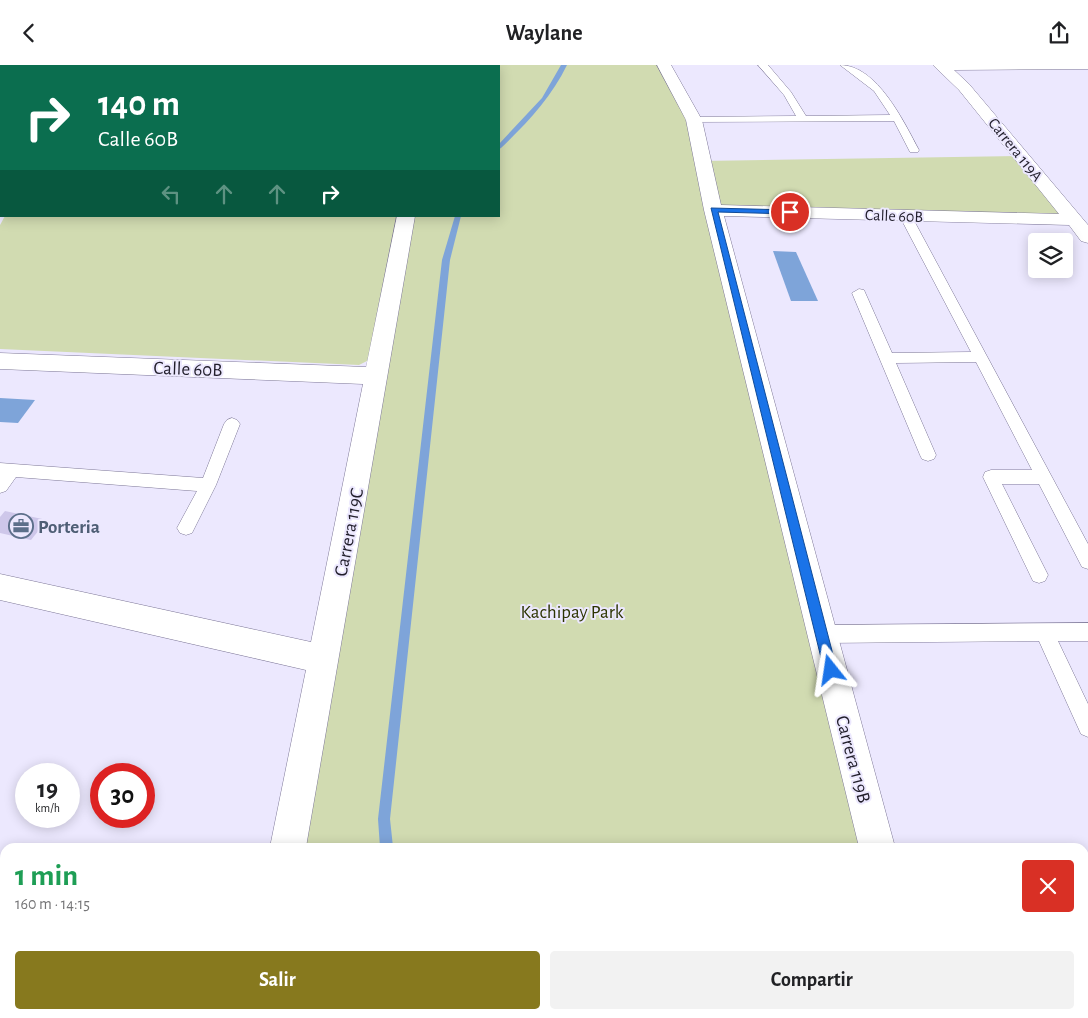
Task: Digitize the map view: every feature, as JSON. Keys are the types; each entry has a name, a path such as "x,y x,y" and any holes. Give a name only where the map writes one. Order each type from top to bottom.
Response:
{"street":[{"name":"Carrera 119B","path":"664,65 694,121 713,210 876,843"},
{"path":"941,66 1088,65"},
{"name":"Carrera 119A","path":"941,66 964,87 1088,237"},
{"name":"Calle 60B","path":"713,210 1074,221"},
{"name":"Carrera 119C","path":"289,843 406,217"},
{"name":"Calle 60B","path":"0,361 377,376"},
{"path":"0,587 324,660"}],"lane":[{"path":"763,65 788,94 803,119"},
{"path":"845,65 878,89 897,118 914,150"},
{"path":"694,121 897,118"},
{"path":"905,215 1088,561"},
{"path":"859,293 928,455"},
{"path":"886,358 981,357"},
{"path":"186,528 208,485 232,424"},
{"path":"0,486 6,470 208,485"},
{"path":"1039,575 991,477 1044,477"},
{"path":"1044,632 1088,727"},
{"path":"822,634 1088,632"}],"green space":[{"name":"Kachipay Park","path":"500,65 664,65 702,161 1022,156 1074,220 714,210 876,843 289,843 406,217 500,217"},
{"path":"4,217 399,217 371,359 359,365 0,349 0,225"}],"water":[{"path":"773,251 796,252 818,301 791,301"},
{"path":"0,398 35,400 18,423 0,422"}],"building":[{"name":"Porteria","path":"5,511 47,520 31,540 0,533 0,517"}],"waterway":[{"path":"500,146 544,99 564,65"},
{"path":"386,843 384,819 446,260 458,217"}],"place":[{"name":"Porteria","path":"21,526"}],"route":[{"path":"790,212 713,210 831,670"}]}
